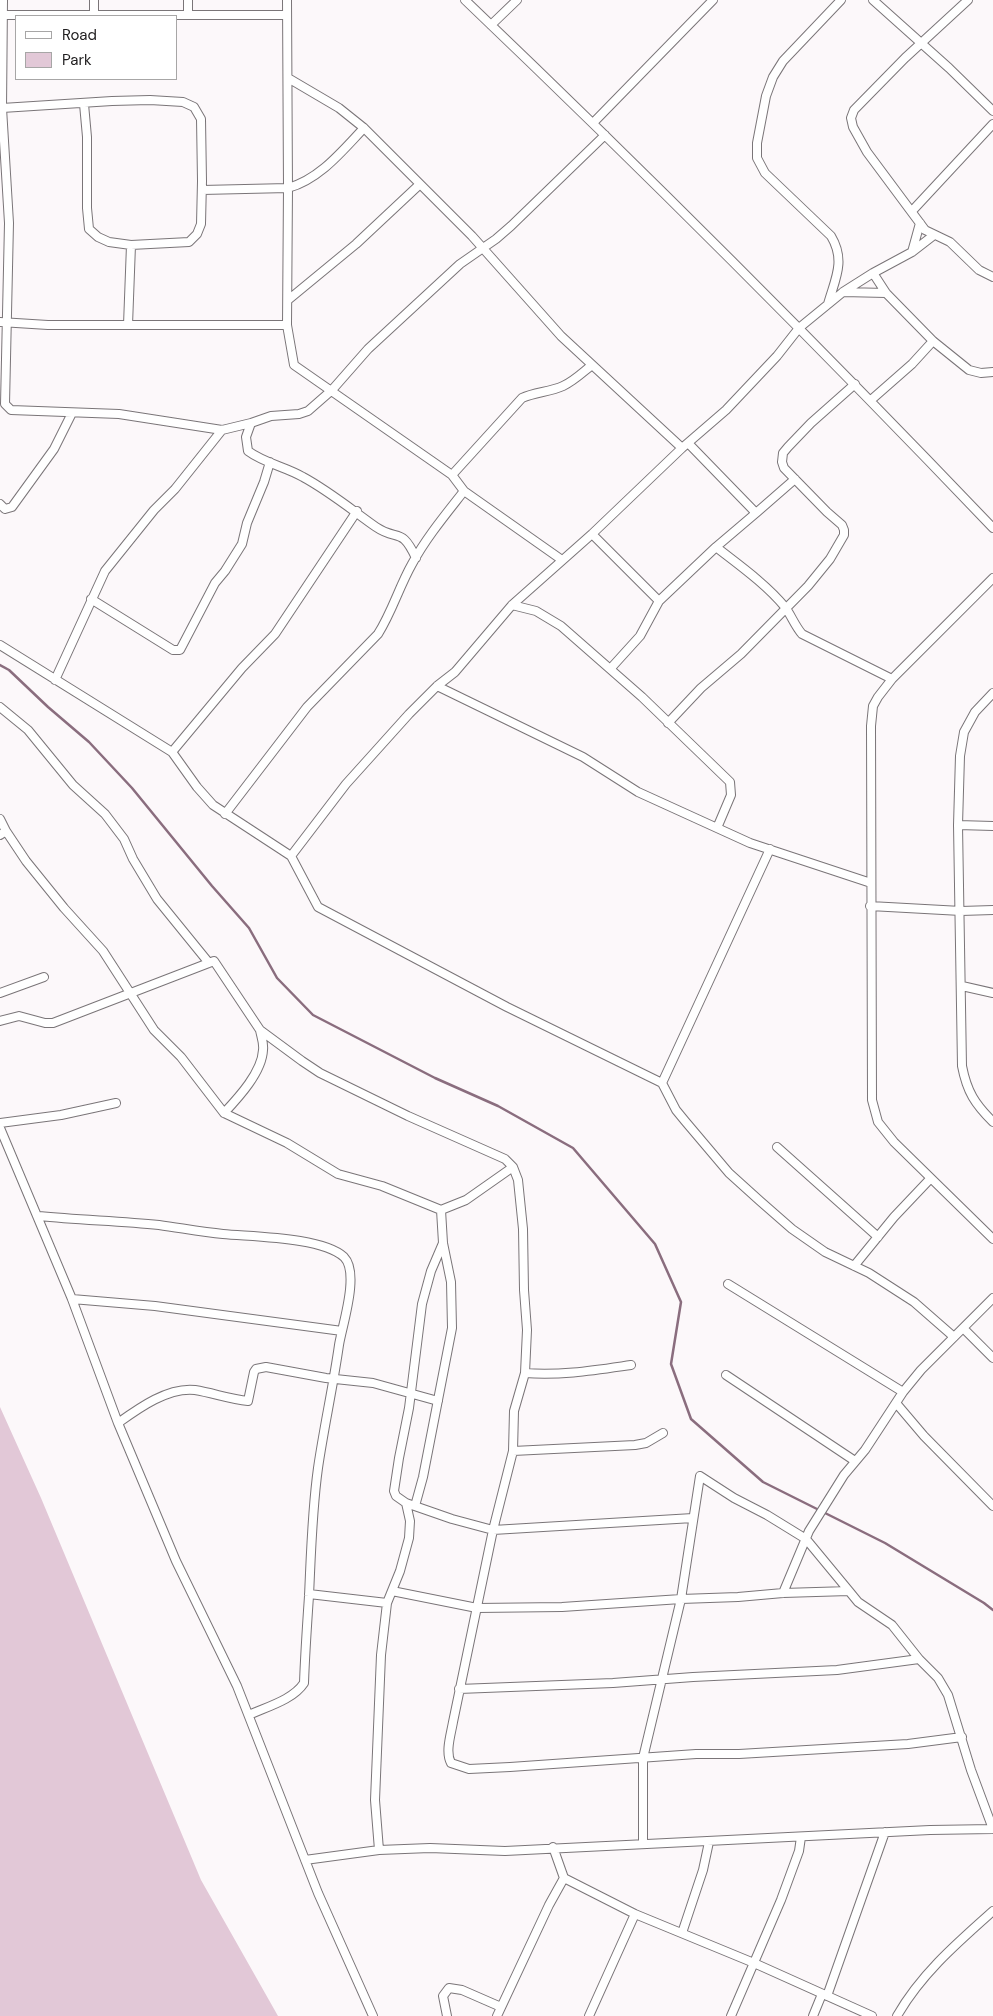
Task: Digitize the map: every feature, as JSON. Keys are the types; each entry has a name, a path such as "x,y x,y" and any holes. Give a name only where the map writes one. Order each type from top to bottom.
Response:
{"street":[{"path":"4,0 2,15 2,108 9,223 3,322 5,404 11,410 119,414 222,430 271,416 299,414 308,411 332,390 368,349 460,264 512,226 604,135"},
{"path":"94,0 94,15"},
{"path":"188,0 188,14"},
{"path":"287,0 287,326 294,365 452,475 464,491 562,560"},
{"path":"465,0 593,123 799,328 871,400 993,528"},
{"path":"491,25 517,0"},
{"path":"593,123 714,0"},
{"path":"828,304 839,263 838,249 830,236 765,173 757,158 757,143 766,96 773,77 783,61 796,46 841,0"},
{"path":"873,0 988,104 993,111"},
{"path":"968,0 920,43 854,110 851,118 853,127 867,152 925,230 934,236 950,242 979,270 993,277"},
{"path":"2,15 287,15"},
{"path":"288,78 339,108 364,128 472,236 550,324 756,513"},
{"path":"2,108 150,100 183,102 194,107 201,119 201,224 197,234 189,242 131,245 109,242 98,237 89,229 87,208 87,137 84,104"},
{"path":"912,211 993,124"},
{"path":"202,190 288,188 302,184 339,155 364,128"},
{"path":"288,300 356,244 419,185"},
{"path":"912,252 920,223"},
{"path":"291,856 346,784 409,714 437,686 455,672 512,605 726,410 777,356 799,328 843,292 872,273 912,252 934,236"},
{"path":"128,325 131,245"},
{"path":"872,273 886,293 933,342 969,370 981,373 993,372"},
{"path":"843,292 886,293"},
{"path":"3,322 48,325 287,326"},
{"path":"871,400 912,364 933,342"},
{"path":"452,475 522,398 562,386 578,377 592,364"},
{"path":"668,723 701,688 741,654 808,586 830,559 844,535 842,525 784,468 782,462 783,453 811,423 855,384"},
{"path":"0,504 6,508 12,507 54,449 72,413"},
{"path":"251,423 246,437 248,451 303,477 378,528 402,536 409,543 416,558"},
{"path":"55,680 105,571 222,430"},
{"path":"91,599 173,650 180,650 215,583 242,544 247,523 270,462"},
{"path":"611,668 640,636 659,601 716,547 795,479"},
{"path":"225,814 308,707 378,634 416,558 464,491"},
{"path":"172,752 242,668 275,634 357,512"},
{"path":"592,534 659,601"},
{"path":"716,547 750,574 786,608 794,625 802,634 892,679"},
{"path":"993,578 892,679 876,702 871,726 870,906 872,1100 878,1122 930,1180 993,1239"},
{"path":"512,605 547,616 561,626 611,668 730,782 731,795 717,828"},
{"path":"0,644 172,752 197,787 213,805 291,856 318,907 507,1007 662,1083 676,1110 728,1172 792,1229 825,1252 877,1278 914,1302 954,1337"},
{"path":"437,686 583,757 638,792 750,843 871,883"},
{"path":"993,693 975,712 964,732 960,756 958,825 962,1066 964,1078 971,1096 978,1107 993,1122"},
{"path":"0,707 28,730 73,785 106,814 124,839 132,860 157,899 209,963"},
{"path":"0,819 3,833 64,908 103,951 154,1030 181,1057 224,1113 287,1143 338,1174 382,1186 441,1210 466,1200 513,1167"},
{"path":"958,825 993,826"},
{"path":"662,1083 770,849"},
{"path":"870,906 960,911 993,910"},
{"path":"0,1021 20,1016 44,1023 53,1023 214,961 260,1030 320,1073 443,1133 505,1159 513,1167 518,1180 523,1229 527,1330 525,1373 514,1411 513,1451 493,1530 459,1690 448,1752 448,1758 451,1763 469,1769 597,1763 643,1758 908,1744 962,1738"},
{"path":"0,993 44,977"},
{"path":"962,986 993,993"},
{"path":"224,1113 238,1098 257,1069 263,1050 260,1030"},
{"path":"0,1123 62,1115 116,1103"},
{"path":"0,1128 72,1299 118,1423 176,1561 249,1715 318,1893 373,2016"},
{"path":"777,1147 878,1237"},
{"path":"854,1266 930,1180"},
{"path":"416,1506 452,1328 451,1282 444,1243 441,1210"},
{"path":"38,1216 286,1239 331,1249 345,1258 348,1263 350,1272 347,1312 326,1417 317,1476 310,1543 304,1683 291,1696 249,1715"},
{"path":"444,1243 431,1271 422,1304 404,1440 398,1458 394,1491 399,1500 452,1519 493,1530 693,1518"},
{"path":"728,1284 903,1392"},
{"path":"783,1593 806,1539 836,1486 874,1437 903,1392 993,1298"},
{"path":"72,1299 155,1306 342,1331"},
{"path":"963,1328 993,1358"},
{"path":"525,1373 569,1373 631,1365"},
{"path":"118,1423 166,1394 180,1390 194,1390 248,1401 254,1372 266,1367 326,1378 373,1383 438,1401"},
{"path":"726,1375 855,1461"},
{"path":"896,1403 924,1436 993,1506"},
{"path":"513,1451 635,1445 646,1442 663,1433"},
{"path":"305,1860 379,1850 430,1848 505,1851 553,1847 710,1842 885,1832 993,1829 971,1770 948,1695 938,1678 919,1659 892,1626 858,1602 806,1539 767,1515 734,1498 700,1476 681,1599 643,1758 643,1843"},
{"path":"379,1850 376,1781 381,1655 387,1603 409,1538 410,1514 406,1503"},
{"path":"392,1591 477,1608 562,1607 681,1599 738,1598 783,1593 848,1591"},
{"path":"309,1594 387,1603"},
{"path":"459,1690 837,1670 919,1659"},
{"path":"813,2016 824,1995 885,1832"},
{"path":"731,2016 784,1892 799,1851 801,1837"},
{"path":"682,1933 703,1870 710,1842"},
{"path":"553,1847 564,1878 635,1914 754,1962 872,2016"},
{"path":"497,2016 549,1905 564,1878"},
{"path":"897,2016 919,1984 942,1957 993,1911"},
{"path":"589,2016 635,1914"},
{"path":"447,2016 443,1996 449,1988 462,1990 501,2007"}],"green space":[{"path":"0,1407 41,1498 201,1880 278,2016 0,2016"}],"waterway":[{"path":"0,665 9,670 89,742 132,788 249,928 277,978 313,1015 435,1078 498,1106 573,1148 655,1244 681,1302 671,1364 691,1419 763,1482 885,1543 993,1610"}]}
